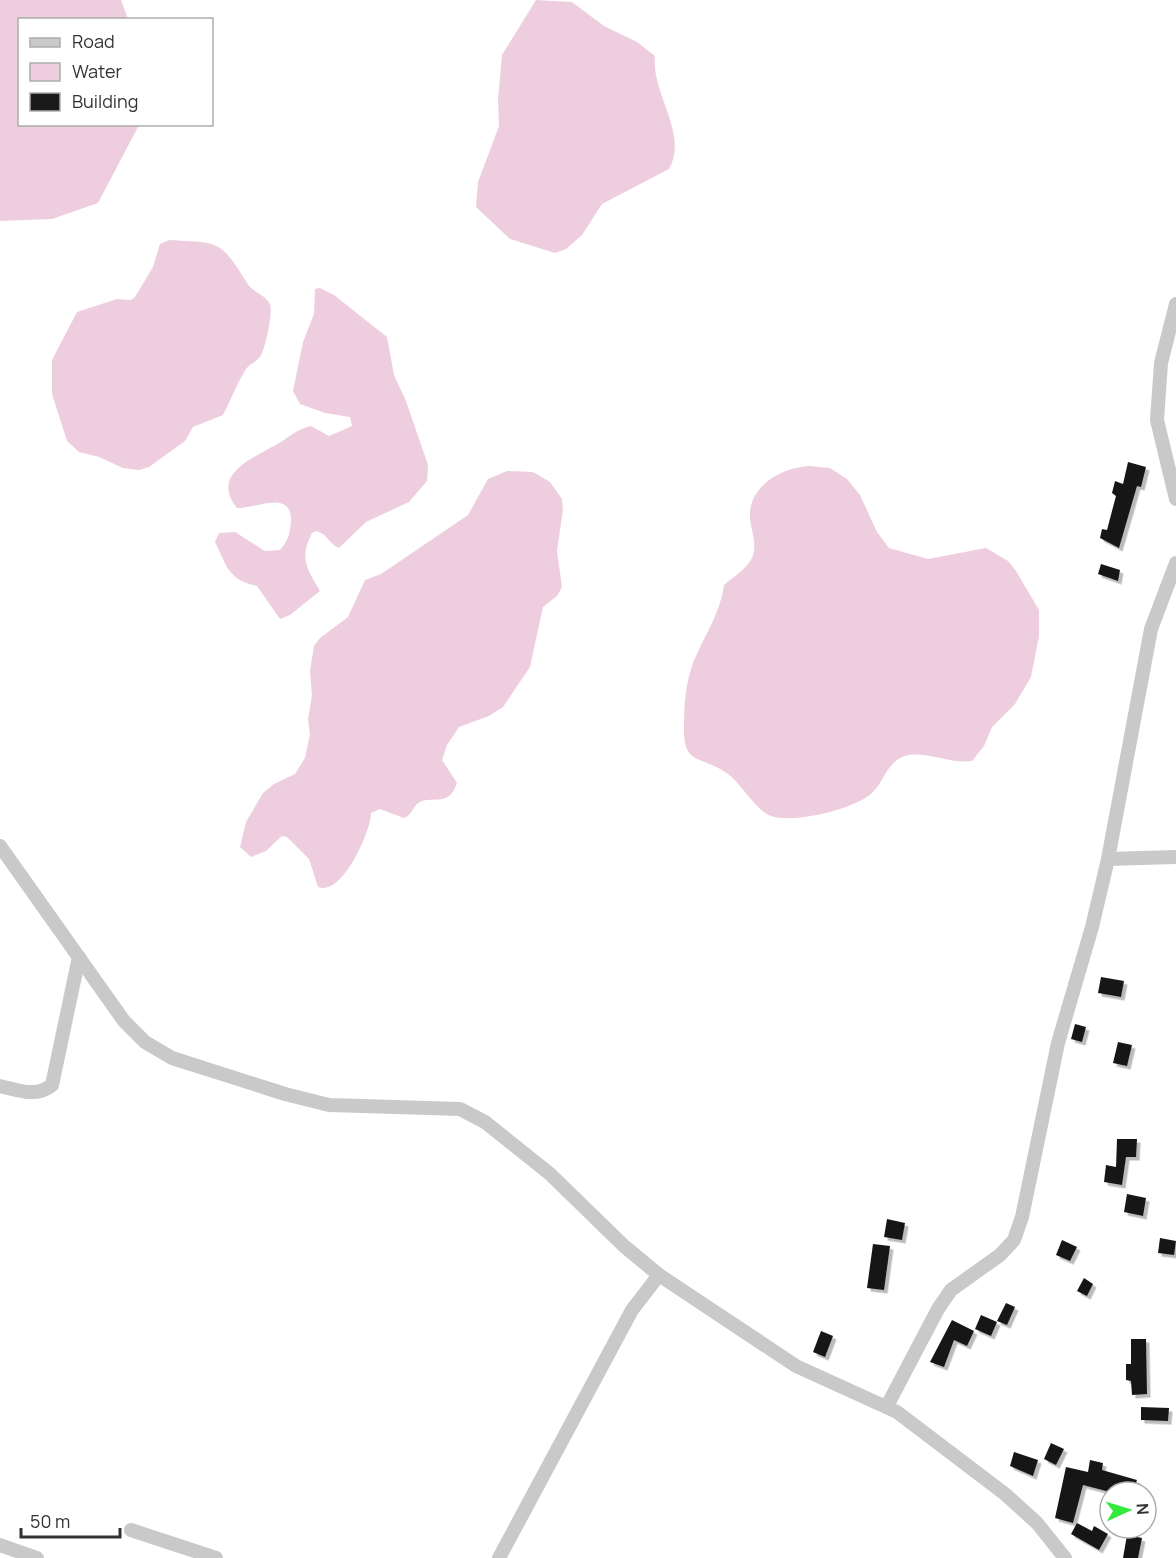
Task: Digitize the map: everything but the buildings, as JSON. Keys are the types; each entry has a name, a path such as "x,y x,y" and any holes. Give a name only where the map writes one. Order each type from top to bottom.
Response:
{"street":[{"path":"1176,303 1161,363 1157,420 1176,500"},
{"path":"887,1406 938,1309 951,1290 1000,1255 1014,1240 1022,1216 1058,1043 1092,927 1108,859 1151,629 1176,563"},
{"path":"0,846 124,1021 145,1042 172,1058 329,1105 460,1109 485,1122 550,1174 624,1246 659,1275 750,1338 796,1366 887,1406 1005,1494 1037,1523 1065,1558"},
{"path":"1108,859 1176,857"},
{"path":"0,1086 33,1093 45,1091 51,1085 79,957"},
{"path":"499,1558 632,1310 659,1275"},
{"path":"131,1530 216,1558"},
{"path":"0,1545 37,1558"}],"water":[{"path":"0,0 121,0 128,18 18,18 18,126 138,126 98,203 52,219 0,221"},
{"path":"536,0 572,2 604,26 637,42 655,56 658,84 675,142 674,156 669,169 602,204 582,235 566,249 555,253 510,239 476,207 478,182 499,126 498,100 502,55"},
{"path":"169,240 209,243 224,251 249,286 270,304 271,313 267,336 261,356 246,369 223,415 193,427 185,441 149,467 139,470 123,468 99,457 79,452 67,441 52,394 52,360 77,312 117,299 131,300 135,297 153,267 160,244"},
{"path":"320,288 334,295 387,337 394,375 406,401 428,465 427,481 409,502 366,522 339,548 320,532 312,533 305,557 308,570 320,591 290,615 280,619 257,586 234,576 215,542 219,533 235,532 265,551 280,550 290,532 289,510 285,505 278,503 237,508 230,496 229,485 232,476 248,460 302,429 311,426 329,436 352,426 350,417 325,413 300,404 293,391 303,342 314,314 315,289"},
{"path":"810,466 830,468 847,479 860,495 877,532 889,548 928,559 986,548 1008,561 1039,610 1039,636 1031,677 1015,704 992,727 984,746 972,761 956,761 924,755 902,757 891,766 872,793 864,799 823,813 781,818 765,813 731,776 690,754 684,740 685,698 691,669 719,607 724,585 744,568 753,555 754,541 750,518 755,496 761,487 779,474"},
{"path":"507,471 533,472 550,482 562,499 563,510 557,551 562,587 557,596 543,607 530,667 503,707 489,716 459,727 447,745 442,760 457,783 453,791 444,799 422,801 404,818 380,809 371,813 366,834 354,860 336,882 327,887 318,887 309,859 287,837 282,836 266,851 251,857 240,847 246,822 263,793 274,784 295,774 305,758 310,734 308,719 312,695 310,671 314,646 320,638 348,617 365,580 381,574 468,515 488,479"}]}
